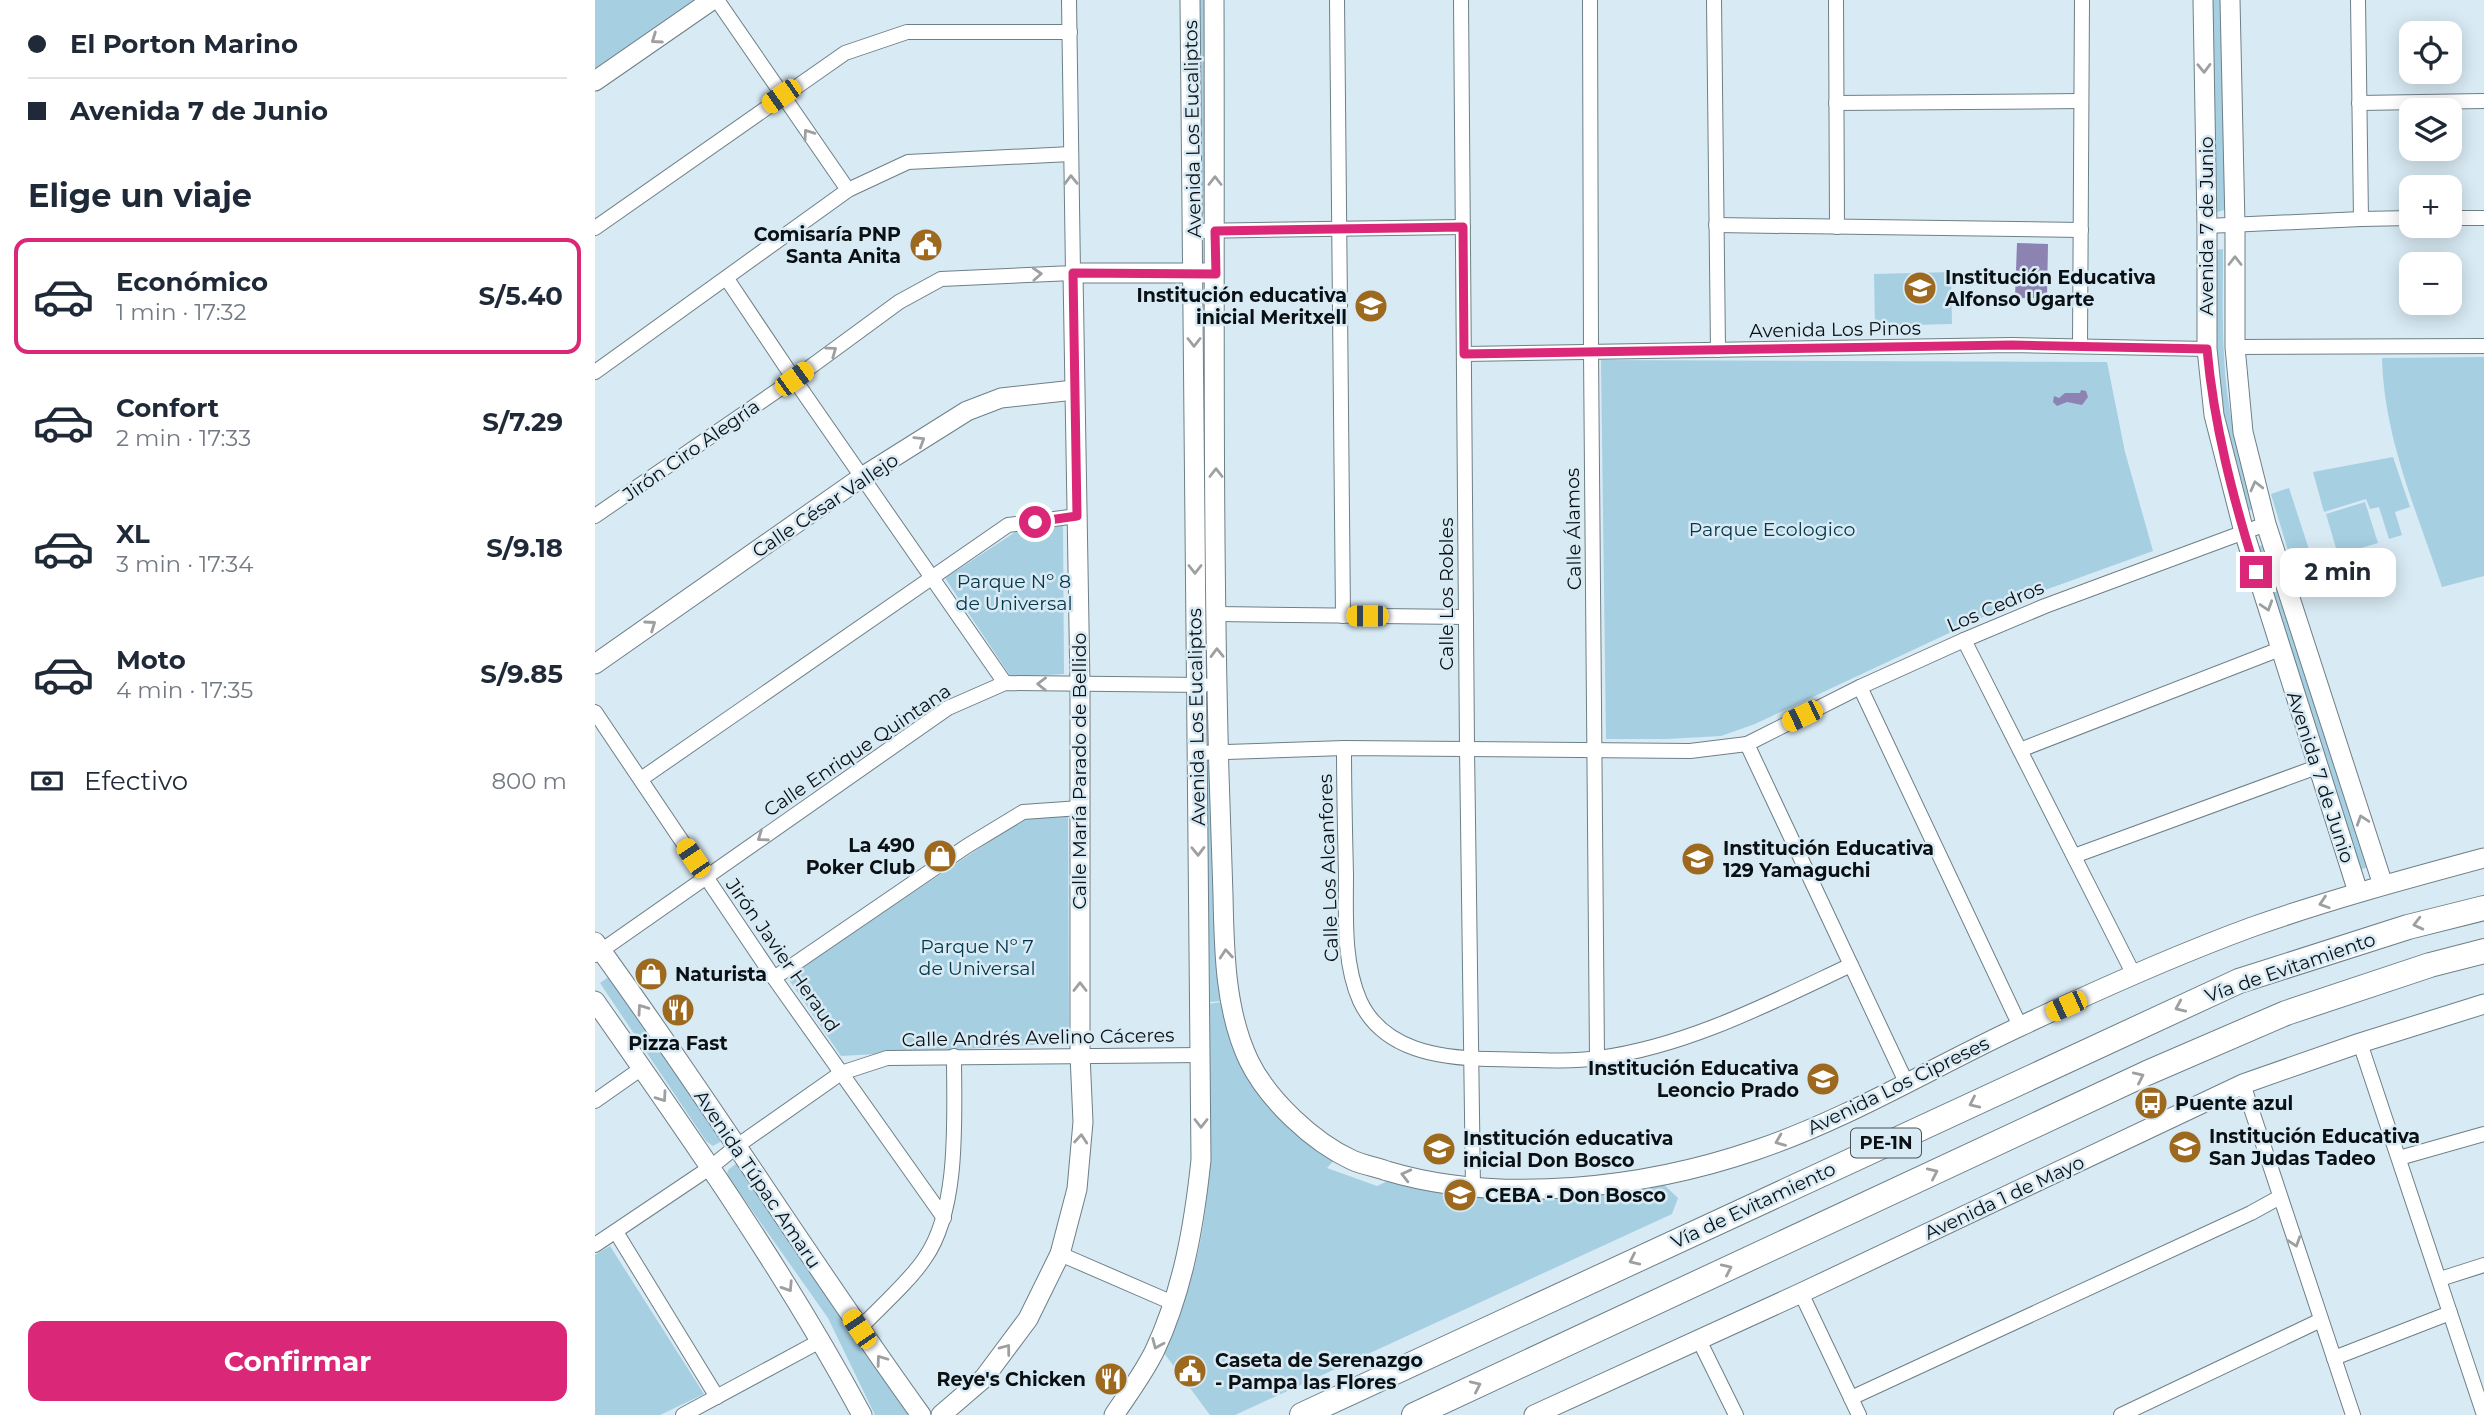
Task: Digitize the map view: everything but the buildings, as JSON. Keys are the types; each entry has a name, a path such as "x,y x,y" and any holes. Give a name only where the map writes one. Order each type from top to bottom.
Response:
{"highway":[{"name":"Vía de Evitamiento","path":"1302,1415 2227,986 2408,927 2484,908"},
{"name":"PE-1N","path":"1414,1415 2147,1073 2285,1013 2430,965 2484,951"}],"street":[{"path":"595,81 715,0 848,190"},
{"name":"Calle María Parado de Bellido","path":"941,1415 984,1378 1028,1319 1060,1254 1077,1189 1083,1122 1080,1055 1080,685 1069,0"},
{"name":"Avenida Los Eucaliptos","path":"1114,1415 1154,1351 1185,1270 1195,1219 1201,1160 1190,0"},
{"name":"Avenida Los Eucaliptos","path":"1214,0 1217,684 1224,930 1228,984 1235,1021"},
{"path":"1337,0 1343,616"},
{"name":"Calle Los Robles","path":"1461,0 1473,1188"},
{"name":"Calle Álamos","path":"1590,0 1597,1058"},
{"path":"1714,0 1718,350"},
{"path":"1836,0 1837,226"},
{"path":"2080,345 2082,0"},
{"name":"Avenida 7 de Junio","path":"2203,0 2207,349 2214,415 2243,532 2358,892"},
{"name":"Avenida 7 de Junio","path":"2230,0 2235,348 2243,432 2266,524 2383,884"},
{"path":"2358,0 2361,219"},
{"path":"595,228 845,53 907,32 1070,32"},
{"path":"1836,103 2081,101"},
{"path":"2359,103 2484,101"},
{"path":"595,372 848,190 908,162 1070,153"},
{"path":"2207,226 2399,218"},
{"path":"2462,218 2484,218"},
{"path":"1716,225 2081,230"},
{"path":"1193,231 1463,227"},
{"name":"Jirón Ciro Alegría","path":"595,516 794,379 899,302 941,279 1073,273 1216,274"},
{"path":"727,279 1005,683"},
{"name":"Avenida Los Pinos","path":"1464,354 2080,345 2207,349"},
{"path":"2235,348 2484,346"},
{"name":"Calle César Vallejo","path":"595,664 862,477 967,411 1001,398 1074,390"},
{"path":"641,779 1008,525 1077,516"},
{"name":"Los Cedros","path":"1196,753 1344,748 1690,751 1747,744 1964,639 2266,524"},
{"path":"1217,614 1466,617"},
{"path":"1964,639 2134,975"},
{"path":"2020,750 2280,649"},
{"name":"Calle Enrique Quintana","path":"597,949 706,877 948,708 1005,683 1217,684"},
{"path":"1860,687 2020,1026"},
{"name":"Jirón Javier Heraud","path":"595,712 774,978 944,1218"},
{"path":"1747,744 1906,1082"},
{"name":"Calle Los Alcanfores","path":"1344,748 1346,926 1353,982 1361,1003 1371,1018 1389,1036 1407,1046 1443,1056 1472,1058 1597,1058 1662,1044 1703,1031 1851,965"},
{"path":"2074,856 2317,767"},
{"path":"774,978 967,846 1023,812 1080,808"},
{"name":"Avenida Los Cipreses","path":"1235,1021 1249,1062 1271,1095 1301,1127 1352,1160 1405,1176 1473,1188 1588,1186 1700,1168 1761,1149 1845,1115 2020,1026 2134,975 2245,930 2383,884 2484,858"},
{"name":"Avenida Túpac Amaru","path":"597,949 737,1146 859,1329 921,1415"},
{"name":"Avenida Túpac Amaru","path":"595,1001 711,1167 822,1340 862,1415"},
{"name":"Avenida 1 de Mayo","path":"1534,1415 1564,1409 1698,1338 1801,1293 2243,1084 2484,1004"},
{"path":"2360,1043 2484,1415"},
{"name":"Calle Andrés Avelino Cáceres","path":"595,1245 711,1167 841,1073 887,1059 954,1056 1202,1055"},
{"path":"859,1329 926,1257 944,1218 954,1137 954,1056"},
{"path":"595,1101 642,1068"},
{"path":"2243,1084 2353,1415"},
{"path":"2399,1158 2484,1134"},
{"path":"1851,1398 2251,1213 2280,1197"},
{"path":"616,1232 717,1397"},
{"path":"1060,1254 1173,1303"},
{"path":"2440,1279 2484,1265"},
{"path":"1801,1293 1859,1415"},
{"path":"2334,1358 2450,1313"},
{"path":"2121,1415 2321,1320"},
{"path":"1698,1338 1735,1415"},
{"path":"683,1415 822,1340"}],"green space":[{"path":"595,0 696,0 595,73"},
{"path":"1197,0 1206,0 1208,213 1199,214"},
{"path":"2209,0 2223,0 2228,209 2217,212 2215,209"},
{"path":"2223,249 2223,343 2227,395 2238,452 2254,509 2244,512 2227,444 2214,359 2213,250"},
{"path":"1951,272 1952,324 1875,326 1874,274"},
{"path":"2484,357 2484,576 2442,587 2395,446 2384,388 2382,358"},
{"name":"Parque Ecologico","path":"1601,360 2107,362 2125,452 2153,551 2026,597 1755,724 1721,736 1606,739"},
{"path":"2393,457 2410,507 2395,512 2402,535 2389,539 2379,507 2370,509 2366,499 2324,512 2313,472"},
{"path":"2289,488 2316,571 2296,577 2271,494"},
{"path":"2365,502 2378,543 2338,555 2326,514"},
{"name":"Parque Nº 8 de Universal","path":"1063,526 1064,674 1011,677 945,578 1017,531"},
{"path":"2265,544 2372,866 2359,870 2255,548"},
{"path":"1211,766 1221,1001 1210,1002 1206,767"},
{"name":"Parque Nº 7 de Universal","path":"1068,812 1069,1043 841,1056 787,977 1032,813"},
{"path":"610,976 721,1135 720,1142 713,1146 706,1141 600,983"},
{"path":"1222,1002 1234,1048 1335,1159 1327,1168 1377,1186 1390,1180 1660,1181 1678,1198 1672,1214 1235,1415 1210,1415 1161,1349 1188,1286 1202,1233 1210,1135 1207,1004"},
{"path":"737,1163 908,1415 875,1415 828,1318 727,1175 728,1170"},
{"path":"610,1246 704,1394 660,1415 595,1415 595,1255"}],"shaded area":[{"path":"2017,243 2048,244 2047,298 2015,298"},
{"path":"2081,390 2086,391 2088,397 2082,405 2067,402 2057,406 2053,402 2054,396 2059,398 2065,393 2080,393"}],"place":[{"name":"Comisaría PNP Santa Anita","path":"926,245"},
{"name":"Institución Educativa Alfonso Ugarte","path":"1920,288"},
{"name":"Institución educativa inicial Meritxell","path":"1371,306"},
{"name":"La 490 Poker Club","path":"940,856"},
{"name":"Institución Educativa 129 Yamaguchi","path":"1698,859"},
{"name":"Naturista","path":"651,974"},
{"name":"Pizza Fast","path":"678,1010"},
{"name":"Institución Educativa Leoncio Prado","path":"1823,1079"},
{"name":"Puente azul","path":"2151,1103"},
{"name":"Institución Educativa San Judas Tadeo","path":"2185,1147"},
{"name":"Institución educativa inicial Don Bosco","path":"1439,1149"},
{"name":"CEBA - Don Bosco","path":"1460,1195"},
{"name":"Caseta de Serenazgo - Pampa las Flores","path":"1190,1371"},
{"name":"Reye's Chicken","path":"1111,1379"}],"route":[{"path":"1035,522 1077,516 1073,273 1216,274 1215,231 1463,227 1464,354 2012,345 2207,349 2214,415 2222,453 2256,572"}]}
